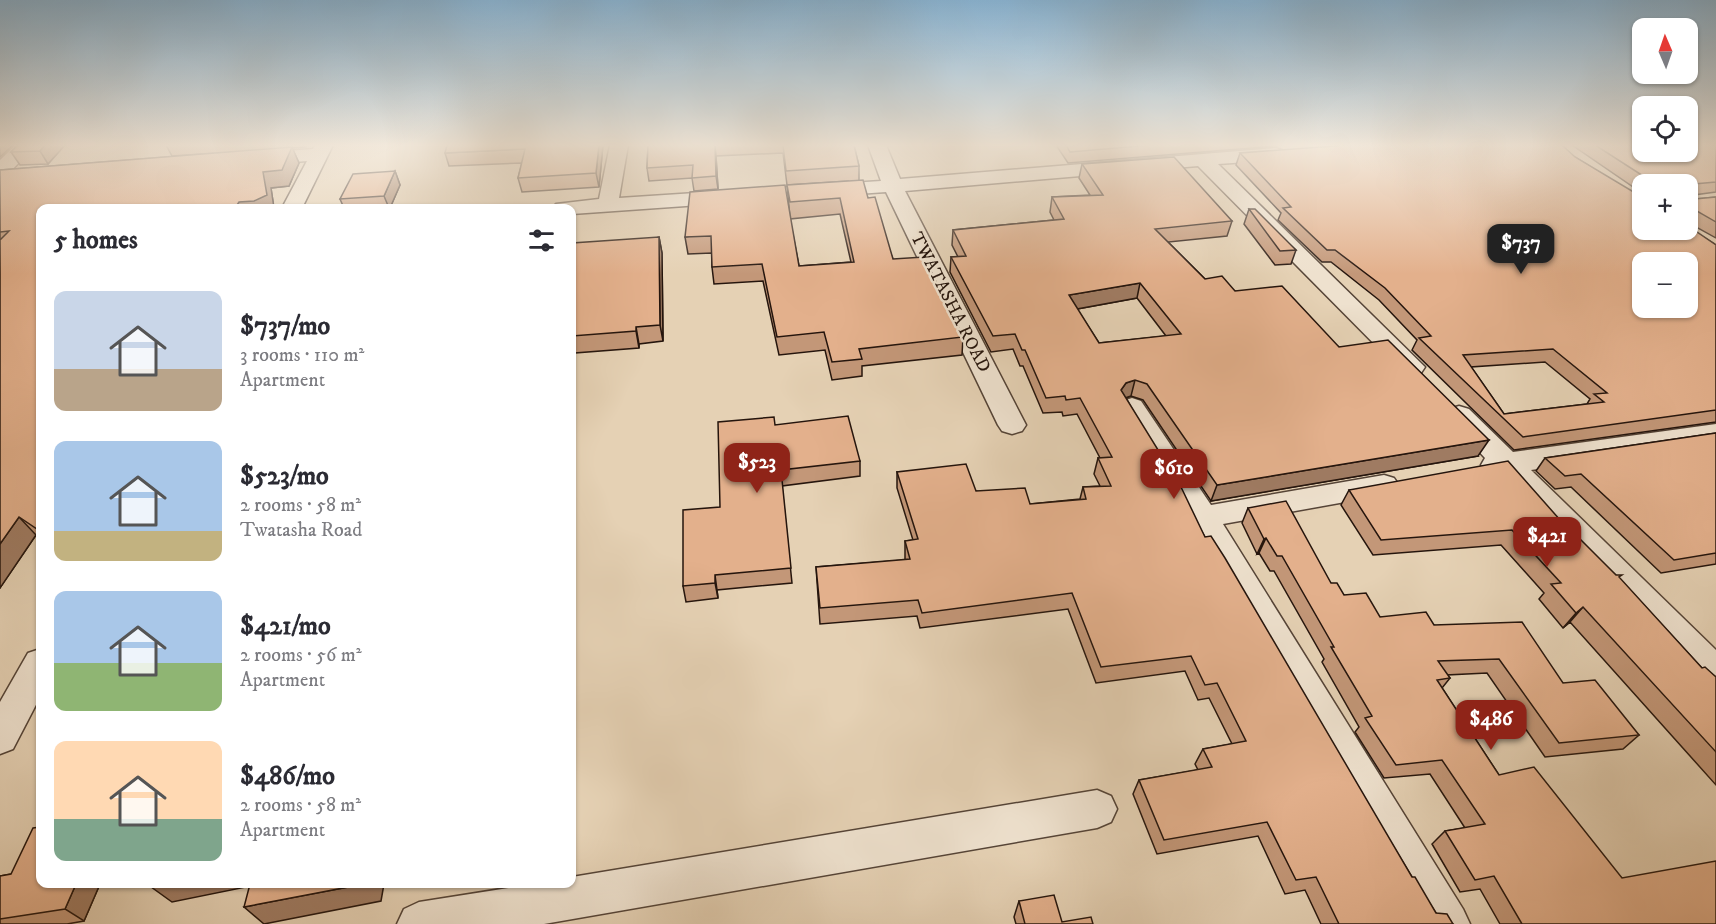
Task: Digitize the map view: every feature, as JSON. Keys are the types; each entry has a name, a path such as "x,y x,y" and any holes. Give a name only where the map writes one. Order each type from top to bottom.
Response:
{"street":[{"path":"294,204 302,188"},
{"path":"608,205 611,188"},
{"path":"576,207 861,188"},
{"name":"TWATASHA ROAD","path":"894,188 1012,425"},
{"path":"1231,188 1716,673"},
{"path":"1132,407 1203,518 1448,924"},
{"path":"1472,469 1716,433"},
{"path":"1203,518 1414,479"},
{"path":"0,737 36,671"},
{"path":"419,924 1098,809"}],"building":[{"path":"0,188 266,188 267,195 254,201 238,204 36,204 36,528 19,517 0,544 0,240 9,231 0,232"},
{"path":"346,188 387,188 384,196 340,199"},
{"path":"786,188 799,266 854,262 840,198 790,202 788,188 865,188 868,198 875,197 893,259 924,257 963,337 859,349 862,359 832,362 824,332 777,337 762,264 712,267 711,236 685,237 690,192"},
{"path":"1098,188 1202,188 1232,221 1155,229 1205,279 1222,276 1235,291 1282,286 1339,347 1388,340 1489,440 1217,485 1147,384 1135,380 1126,383 1121,390 1181,487 1205,537 1211,536 1225,558 1412,877 1415,877 1436,913 1447,914 1453,924 1339,924 1316,877 1296,880 1267,822 1164,840 1139,780 1212,767 1203,749 1246,741 1217,683 1205,685 1191,656 1101,667 1072,593 922,613 918,600 820,608 816,567 910,559 905,541 918,539 897,472 966,464 976,491 1025,488 1030,504 1086,499 1083,487 1111,486 1098,458 1112,457 1080,398 1066,400 1065,396 1046,398 1025,350 1022,350 1015,334 993,336 951,257 966,256 953,230 1064,219 1052,197 1103,195","holes":["1140,283 1181,334 1099,343 1069,295"]},
{"path":"1273,188 1627,188 1632,191 1632,240 1698,240 1698,233 1716,245 1716,410 1523,437 1419,338 1431,336 1385,288 1335,250 1327,250 1283,208 1291,207","holes":["1553,349 1607,393 1594,394 1604,402 1504,414 1463,355"]},
{"path":"1716,197 1716,222 1698,212 1698,199"},
{"path":"1249,209 1255,209 1296,250 1280,251"},
{"path":"659,237 660,325 636,327 636,331 576,336 576,243"},
{"path":"848,416 860,461 781,470 791,568 715,575 715,583 683,586 683,510 720,507 718,422 774,417 775,425"},
{"path":"1716,433 1716,553 1674,560 1581,474 1565,476 1545,458"},
{"path":"1508,461 1576,538 1579,538 1616,575 1622,575 1619,577 1702,668 1705,667 1716,677 1716,752 1583,607 1576,613 1551,584 1561,583 1512,530 1381,540 1349,490"},
{"path":"1286,501 1331,583 1337,583 1344,595 1366,593 1380,617 1426,612 1434,625 1522,622 1563,683 1595,680 1639,735 1559,743 1499,659 1438,661 1450,678 1437,680 1499,775 1534,767 1622,878 1716,861 1716,924 1522,924 1494,876 1475,880 1445,831 1485,824 1442,760 1396,765 1365,718 1372,716 1331,647 1334,647 1282,556 1277,556 1266,538 1264,539 1248,508"},
{"path":"33,828 36,828 36,888 74,888 65,909 0,919 0,876 11,874"},
{"path":"249,888 343,888 244,907"},
{"path":"1054,895 1062,922 1091,917 1093,924 1025,924 1019,901"}]}
